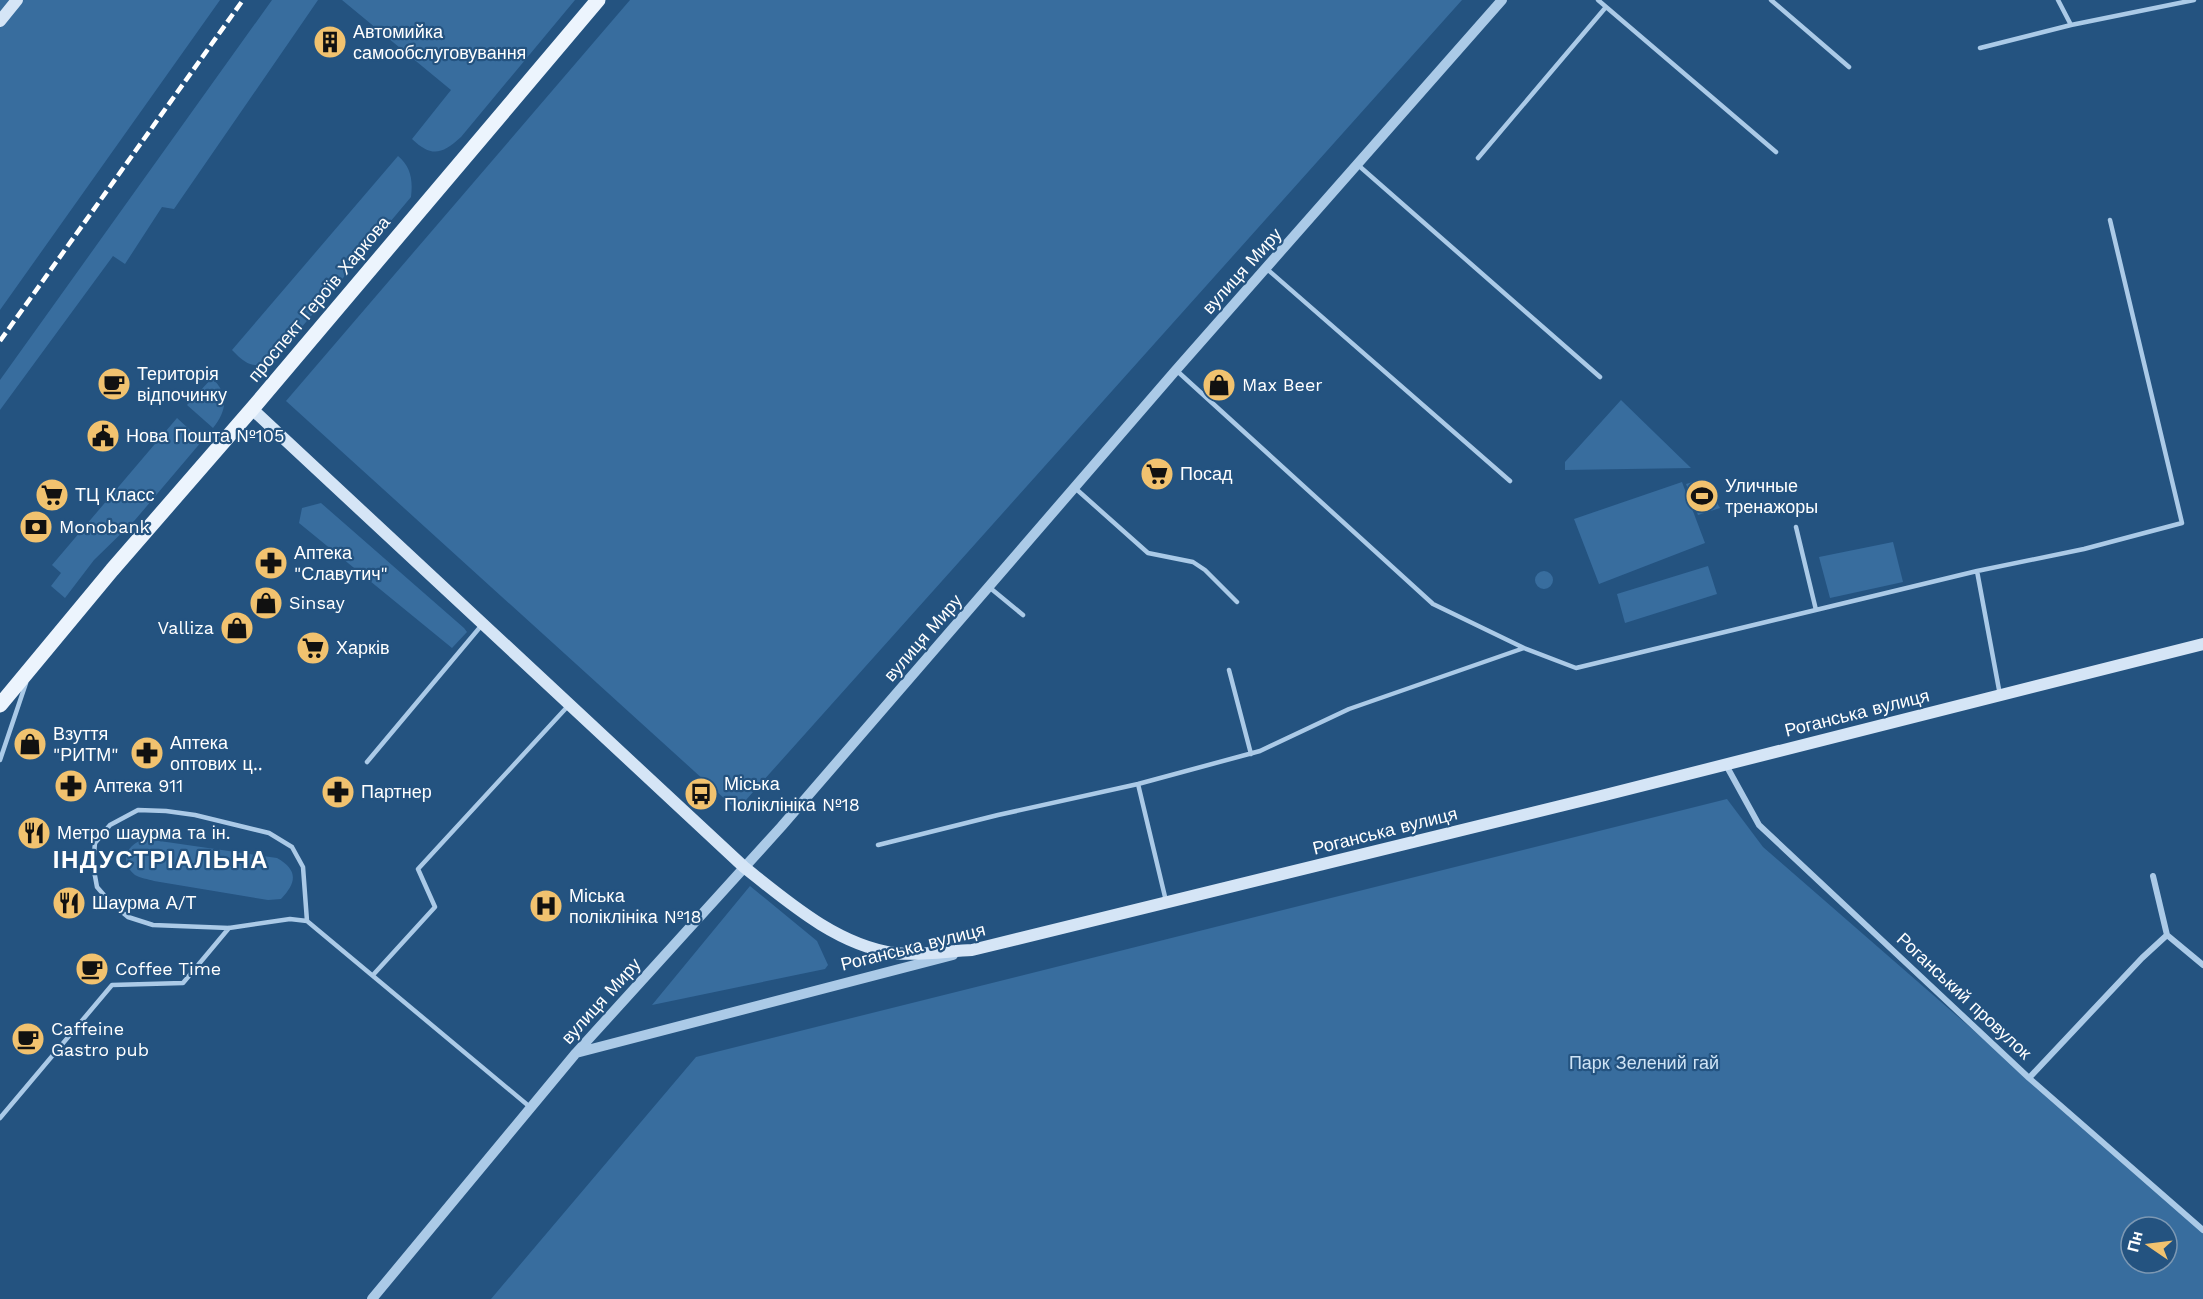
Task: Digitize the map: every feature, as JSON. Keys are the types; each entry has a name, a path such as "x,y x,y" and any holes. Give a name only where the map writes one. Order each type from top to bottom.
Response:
{"main road":[{"path":"0,21 17,0"},
{"name":"проспект Героїв Харкова","path":"0,705 598,0"},
{"path":"252,409 744,867 826,927 856,944 895,953 972,950"},
{"name":"Роганська вулиця","path":"972,950 1726,765 2203,644"}],"street":[{"name":"вулиця Миру","path":"372,1299 576,1053 781,827 1176,370 1502,0"},
{"name":"Роганський провулок","path":"1726,765 1759,825 2029,1078 2203,1230"},
{"path":"2153,876 2167,935 2203,965"},
{"path":"2029,1078 2142,958 2167,935"},
{"name":"Роганська вулиця","path":"576,1053 972,950"}],"lane":[{"path":"1598,0 1776,152"},
{"path":"1771,0 1849,67"},
{"path":"2058,0 2071,25"},
{"path":"1980,48 2071,25 2194,0"},
{"path":"1479,158 1606,7"},
{"path":"1358,165 1600,377"},
{"path":"1176,370 1433,604 1524,648 1576,668 1977,572 2084,549 2182,522 2110,220"},
{"path":"1267,269 1510,482"},
{"path":"1075,488 1148,553 1193,562 1205,570 1237,602"},
{"path":"1796,527 1816,610"},
{"path":"1977,572 2000,695"},
{"path":"989,587 1023,615"},
{"path":"367,762 483,624"},
{"path":"878,845 1138,784 1251,754 1349,710 1524,648"},
{"path":"0,760 30,669"},
{"path":"1229,670 1251,754"},
{"path":"373,975 435,907 418,869 570,704"},
{"path":"1138,784 1166,903"},
{"path":"307,921 303,867 292,847 269,833 195,815 138,810 110,825 95,843 93,865 97,887 128,917 153,925 229,928 290,919 307,921 530,1107"},
{"path":"0,1118 112,985 183,983 229,928"}],"green space":[{"path":"0,0 220,0 0,310"},
{"path":"272,0 318,0 174,209 162,207 125,264 113,256 0,410 0,380"},
{"path":"342,0 575,0 461,137 442,150 431,151 412,139 451,90"},
{"path":"630,0 1462,0 737,810 286,401"},
{"path":"398,156 410,174 411,197 280,353 260,364 255,365 244,361 232,350"},
{"path":"212,378 221,390 224,403 218,422 213,428 187,405"},
{"path":"1621,400 1691,468 1565,470 1565,462"},
{"path":"177,418 202,441 135,520 94,560 65,598 51,586 61,573 52,565"},
{"name":"Уличные тренажоры","path":"1703,479 1720,508 1698,515 1686,484"},
{"path":"1682,482 1705,543 1599,584 1574,519"},
{"path":"321,503 464,628 467,632 452,648 299,523 302,508"},
{"path":"1893,542 1903,582 1830,598 1819,557"},
{"path":"1708,566 1717,594 1625,623 1617,594"},
{"path":"1540,571 1548,571 1553,576 1551,587 1540,589 1535,584 1535,576"},
{"name":"Парк Зелений гай","path":"1727,799 1763,847 2203,1230 2203,1299 491,1299 696,1057"},
{"path":"146,839 277,858 289,867 293,877 292,882 281,899 268,900 142,878 130,870 126,859 127,853 134,844"},
{"path":"750,886 817,941 828,965 825,969 652,1005"}],"railway":[{"path":"0,341 243,0"}],"place":[{"name":"Автомийка самообслуговування","path":"330,42"},
{"name":"Територія відпочинку","path":"114,384"},
{"name":"Max Beer","path":"1219,385"},
{"name":"Нова Пошта №105","path":"103,436"},
{"name":"Посад","path":"1157,474"},
{"name":"ТЦ Класс","path":"52,495"},
{"name":"Уличные тренажоры","path":"1702,496"},
{"name":"Monobank","path":"36,527"},
{"name":"Аптека \"Славутич\"","path":"271,563"},
{"name":"Sinsay","path":"266,603"},
{"name":"Valliza","path":"237,628"},
{"name":"Харків","path":"313,648"},
{"name":"Взуття \"РИТМ\"","path":"30,744"},
{"name":"Аптека оптових ц‥","path":"147,753"},
{"name":"Аптека 911","path":"71,786"},
{"name":"Партнер","path":"338,792"},
{"name":"Міська Поліклініка №18","path":"701,794"},
{"name":"Метро шаурма та ін.","path":"34,833"},
{"name":"Шаурма А/Т","path":"69,903"},
{"name":"Міська поліклініка №18","path":"546,906"},
{"name":"Coffee Time","path":"92,969"},
{"name":"Caffeine Gastro pub","path":"28,1039"}],"district":[{"name":"ІНДУСТРІАЛЬНА","path":"161,860"}]}
